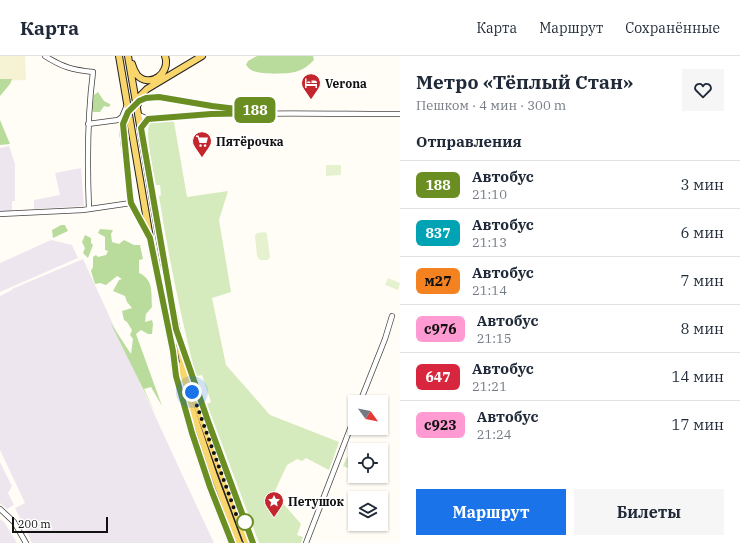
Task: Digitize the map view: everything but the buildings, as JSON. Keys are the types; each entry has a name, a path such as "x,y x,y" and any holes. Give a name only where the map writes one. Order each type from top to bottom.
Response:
{"main road":[{"path":"119,56 126,88 150,238 173,351 176,376 192,433 232,543"},
{"path":"128,56 138,76 145,80 150,80 158,78 164,72 167,64 165,56"},
{"path":"128,56 183,363 247,543"},
{"path":"138,112 139,97 147,89 202,56"},
{"path":"176,329 253,543"},
{"path":"173,351 213,473 239,543"},
{"path":"227,530 233,534 242,534 244,531 244,519"}],"street":[{"path":"45,56 65,67 93,72 88,124 87,157 89,209"},
{"path":"150,238 131,203 123,124 132,107 139,101 153,97 271,113"},
{"path":"88,124 118,120 124,114 128,104"},
{"path":"138,112 148,119 211,114 400,114"},
{"path":"141,128 148,119"},
{"path":"0,214 89,209 131,203"},
{"path":"363,395 385,339 392,316"},
{"path":"306,543 348,434"},
{"path":"0,509 14,522 26,543"}],"shaded area":[{"path":"0,56 25,56 26,80 0,81"},
{"path":"9,146 15,164 15,201 12,201 12,212 0,211 0,148"},
{"path":"81,168 84,206 34,209 34,200 60,195 55,173"},
{"path":"51,240 72,245 78,258 0,292 0,263"},
{"path":"83,259 214,543 32,543 15,508 25,503 0,450 0,296 12,289"},
{"path":"0,462 12,486 8,493 14,505 7,509 0,503"},
{"path":"0,519 4,522 17,543 0,543"}],"green space":[{"path":"257,56 313,56 314,60 301,70 279,74 255,72 250,70 246,65 248,61"},
{"path":"0,79 12,79 10,84 0,96"},
{"path":"98,92 104,101 110,104 110,106 104,106 100,112 93,112 92,106 94,95"},
{"path":"0,120 10,144 0,145"},
{"path":"171,120 174,122 187,197 228,191 219,220 231,292 212,298 226,365 270,415 339,442 329,470 306,458 302,461 297,459 287,465 274,493 301,524 297,535 303,537 301,543 259,543 207,404 211,402 202,375 197,376 194,369 166,239 159,196 161,195 160,185 156,185 148,135 150,123"},
{"path":"326,165 341,165 341,175 326,176"},
{"path":"61,225 65,225 68,231 53,238 52,230"},
{"path":"100,229 113,230 111,234 112,242 119,244 124,240 134,245 140,245 143,259 139,260 139,273 147,279 151,287 152,307 146,314 145,322 152,320 153,324 152,334 148,334 141,330 136,334 162,406 151,387 144,389 156,415 110,322 131,354 133,339 130,335 132,330 124,320 122,311 132,308 127,302 125,296 113,291 119,280 122,279 117,276 106,285 100,283 95,284 91,271 93,267 93,257 96,255 98,257 106,255 108,251 105,250 105,237 98,233"},
{"path":"265,232 267,234 270,257 268,260 260,260 257,256 255,236 257,233"},
{"path":"85,235 91,238 91,243 93,245 88,258 83,253 85,248 82,242"},
{"path":"388,278 400,283 398,290 385,285"},
{"path":"347,457 348,457 348,468 343,466"}],"bus line":[{"name":"188","path":"232,543 210,487 192,433 176,376 173,351 150,238 131,203 123,124 125,117 132,107 139,101 146,98 159,97 212,106 271,113 211,114 148,119 141,128 176,329 253,543"}],"place":[{"name":"Verona","path":"311,100"},
{"name":"Пятёрочка","path":"202,158"},
{"name":"Петушок","path":"274,518"}],"route":[{"path":"192,392 236,514 245,522"}]}
